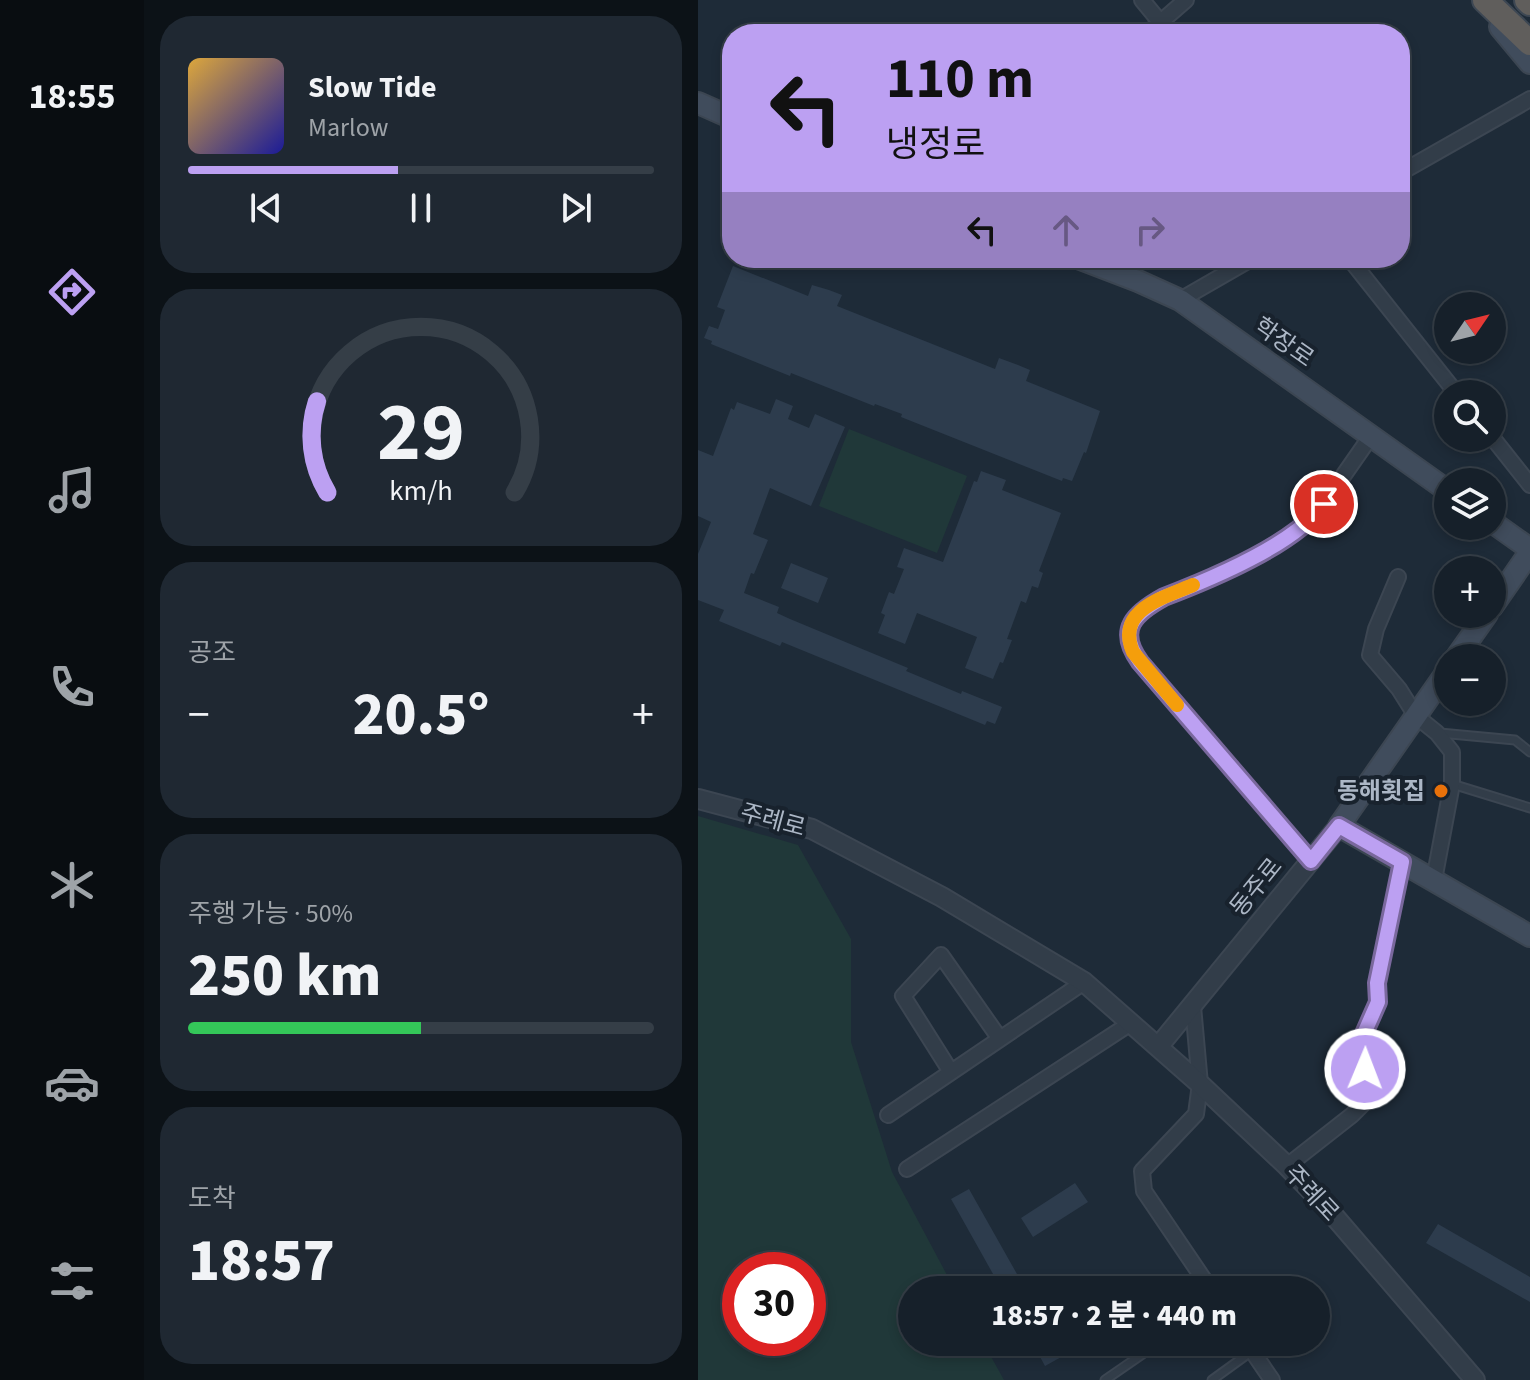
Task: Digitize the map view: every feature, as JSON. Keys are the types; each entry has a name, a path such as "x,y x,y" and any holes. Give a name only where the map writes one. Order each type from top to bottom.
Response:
{"highway":[{"path":"1485,0 1530,41"},
{"path":"1509,0 1530,26"}],"main road":[{"path":"1477,0 1530,63"},
{"path":"1498,0 1530,41"},
{"path":"698,103 722,114"},
{"name":"학장로","path":"1104,268 1180,300 1434,481"},
{"path":"1506,533 1530,551 1506,586"},
{"name":"동주로","path":"1339,826 1434,690"},
{"path":"1339,826 1530,936"}],"street":[{"path":"1142,0 1162,24"},
{"path":"1168,24 1186,0"},
{"path":"1410,167 1530,99"},
{"path":"1180,300 1236,268"},
{"path":"1357,268 1446,380"},
{"path":"1311,861 1140,662 1129,643 1129,633 1131,623 1149,605 1260,554 1310,519 1371,436"},
{"path":"1504,452 1530,485"},
{"path":"1398,577 1376,629 1370,655 1399,689 1416,716 1437,733 1452,752 1452,784 1434,880"},
{"name":"주례로","path":"698,799 812,829 942,897 1084,982 1287,1166 1322,1202 1475,1380"},
{"name":"동주로","path":"1158,1047 1339,826"},
{"path":"1287,1166 1352,1115 1373,1094 1359,1045 1378,1002 1377,983 1402,862"},
{"path":"951,1072 903,996 941,955 1000,1039"},
{"path":"888,1115 1084,982"},
{"path":"1193,1006 1200,1084 1196,1114 1142,1171 1144,1191 1202,1276"},
{"path":"907,1169 1131,1023"},
{"path":"1255,1356 1272,1380"}],"lane":[{"path":"1437,733 1515,740 1530,752"},
{"path":"1452,784 1530,808"},
{"path":"1105,1380 1140,1356"},
{"path":"1212,1380 1239,1356"}],"green space":[{"path":"849,429 967,476 937,553 819,506"},
{"path":"698,816 798,845 851,939 851,1042 892,1172 948,1276 898,1276 898,1356 991,1356 1004,1380 698,1380"}],"building":[{"path":"732,268 808,296 812,285 842,295 837,306 995,369 999,358 1030,370 1026,381 1100,411 1086,453 1072,481 1063,478 1062,481 901,417 902,414 791,373 790,376 711,344 712,341 704,338 709,326 718,329 725,310 717,307"},
{"path":"776,399 793,406 788,419 809,428 815,414 845,427 811,506 770,488 753,534 768,540 744,593 779,607 777,613 908,668 906,671 1002,707 995,724 987,721 985,725 782,642 780,646 719,621 724,610 698,600 698,554 711,522 698,516 698,450 713,456 731,408 734,410 737,402 770,414"},
{"path":"981,471 1006,480 1002,490 1061,513 1039,571 1043,573 1038,588 1032,586 1026,603 1021,601 1007,639 1012,640 993,679 965,668 977,637 917,613 905,644 878,633 889,592 894,594 904,569 897,567 904,548 943,562 974,481 977,482"},
{"path":"791,563 828,578 818,603 781,588"},
{"path":"1075,1183 1088,1202 1033,1237 1021,1218"},
{"path":"969,1189 1018,1276 994,1276 951,1199"},
{"path":"1438,1224 1530,1277 1530,1302 1426,1243"},
{"path":"1040,1356 1063,1356 1045,1366"}],"slow traffic":[{"path":"1177,705 1133,652 1129,633 1131,623 1149,605 1193,585"}],"place":[{"name":"동해횟집","path":"1441,791"}],"route":[{"path":"1324,504 1310,519 1273,547 1149,605 1131,623 1129,643 1140,662 1311,861 1339,826 1402,862 1377,983 1378,1002 1359,1045 1365,1069"}]}
